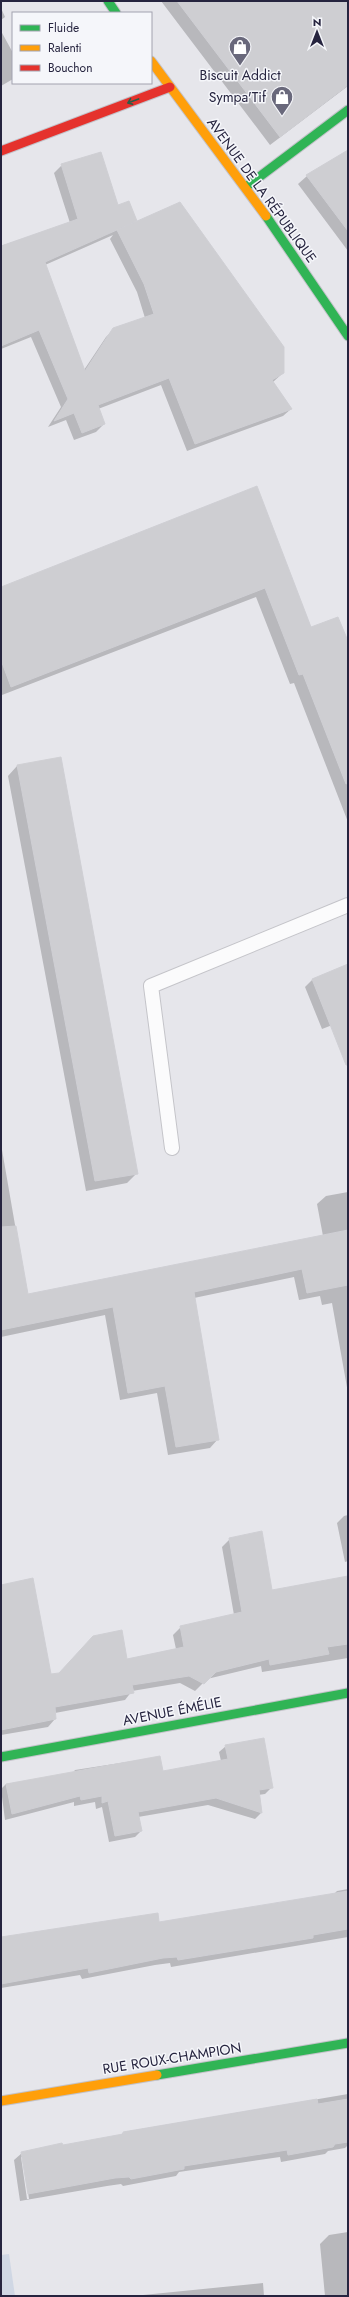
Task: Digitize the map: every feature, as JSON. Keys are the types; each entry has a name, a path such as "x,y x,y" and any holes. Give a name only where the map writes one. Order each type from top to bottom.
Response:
{"street":[{"path":"108,1 115,12"},
{"name":"AVENUE DE LA RÉPUBLIQUE","path":"152,62 246,187 348,336"},
{"path":"1,151 170,88"},
{"path":"246,187 348,110"},
{"name":"AVENUE ÉMÉLIE","path":"1,1757 348,1693"},
{"name":"RUE ROUX-CHAMPION","path":"1,2101 348,2043"}],"lane":[{"path":"172,1148 151,986 348,905"}],"shaded area":[{"path":"9,2254 15,2296 1,2296 1,2255"}],"building":[{"path":"177,1 348,1 348,85 280,137"},
{"path":"348,150 348,231 306,175"},
{"path":"101,152 118,205 129,201 137,221 45,262 85,371 113,328 154,314 144,284 117,230 180,202 284,347 284,373 272,380 292,409 195,444 169,378 98,405 105,424 82,433 74,413 54,421 68,399 39,330 1,346 1,246 78,219 61,164"},
{"path":"257,486 311,627 338,617 348,641 348,783 346,784 303,674 299,675 265,588 11,687 1,660 1,587"},
{"path":"61,757 138,1174 95,1181 17,765"},
{"path":"348,964 348,1065 346,1065 312,979"},
{"path":"16,1226 28,1294 348,1230 348,1285 307,1293 302,1269 194,1292 219,1440 176,1447 165,1386 128,1393 113,1307 1,1330 1,1227"},
{"path":"262,1531 272,1590 348,1576 348,1644 327,1647 329,1654 270,1665 269,1659 216,1672 204,1684 189,1676 132,1685 134,1693 55,1707 56,1719 1,1730 1,1585 33,1578 51,1674 59,1673 93,1636 122,1630 127,1659 184,1647 180,1626 242,1612 229,1538"},
{"path":"264,1738 273,1788 259,1790 262,1813 216,1798 138,1812 142,1831 115,1836 108,1801 102,1803 102,1796 81,1800 80,1796 12,1814 6,1784 160,1756 163,1771 228,1759 225,1745"},
{"path":"348,1891 348,1929 313,1935 313,1938 178,1960 177,1957 163,1958 89,1973 88,1968 1,1984 1,1937 158,1913 159,1922"},
{"path":"317,2099 318,2104 348,2099 348,2142 335,2144 333,2147 288,2155 287,2150 184,2166 184,2169 131,2179 129,2177 115,2178 28,2194 21,2152 62,2143 63,2145 123,2134 123,2132"}],"traffic: fast":[{"path":"108,1 115,12"},
{"path":"246,187 348,110"},
{"path":"266,216 348,336"},
{"path":"1,1757 348,1693"},
{"path":"157,2075 348,2043"}],"traffic: slow":[{"path":"152,62 266,216"},
{"path":"1,2101 157,2075"}],"traffic: jam":[{"path":"1,151 170,87"}],"place":[{"name":"Biscuit Addict","path":"240,66"},
{"name":"Sympa'Tif","path":"282,116"}]}
